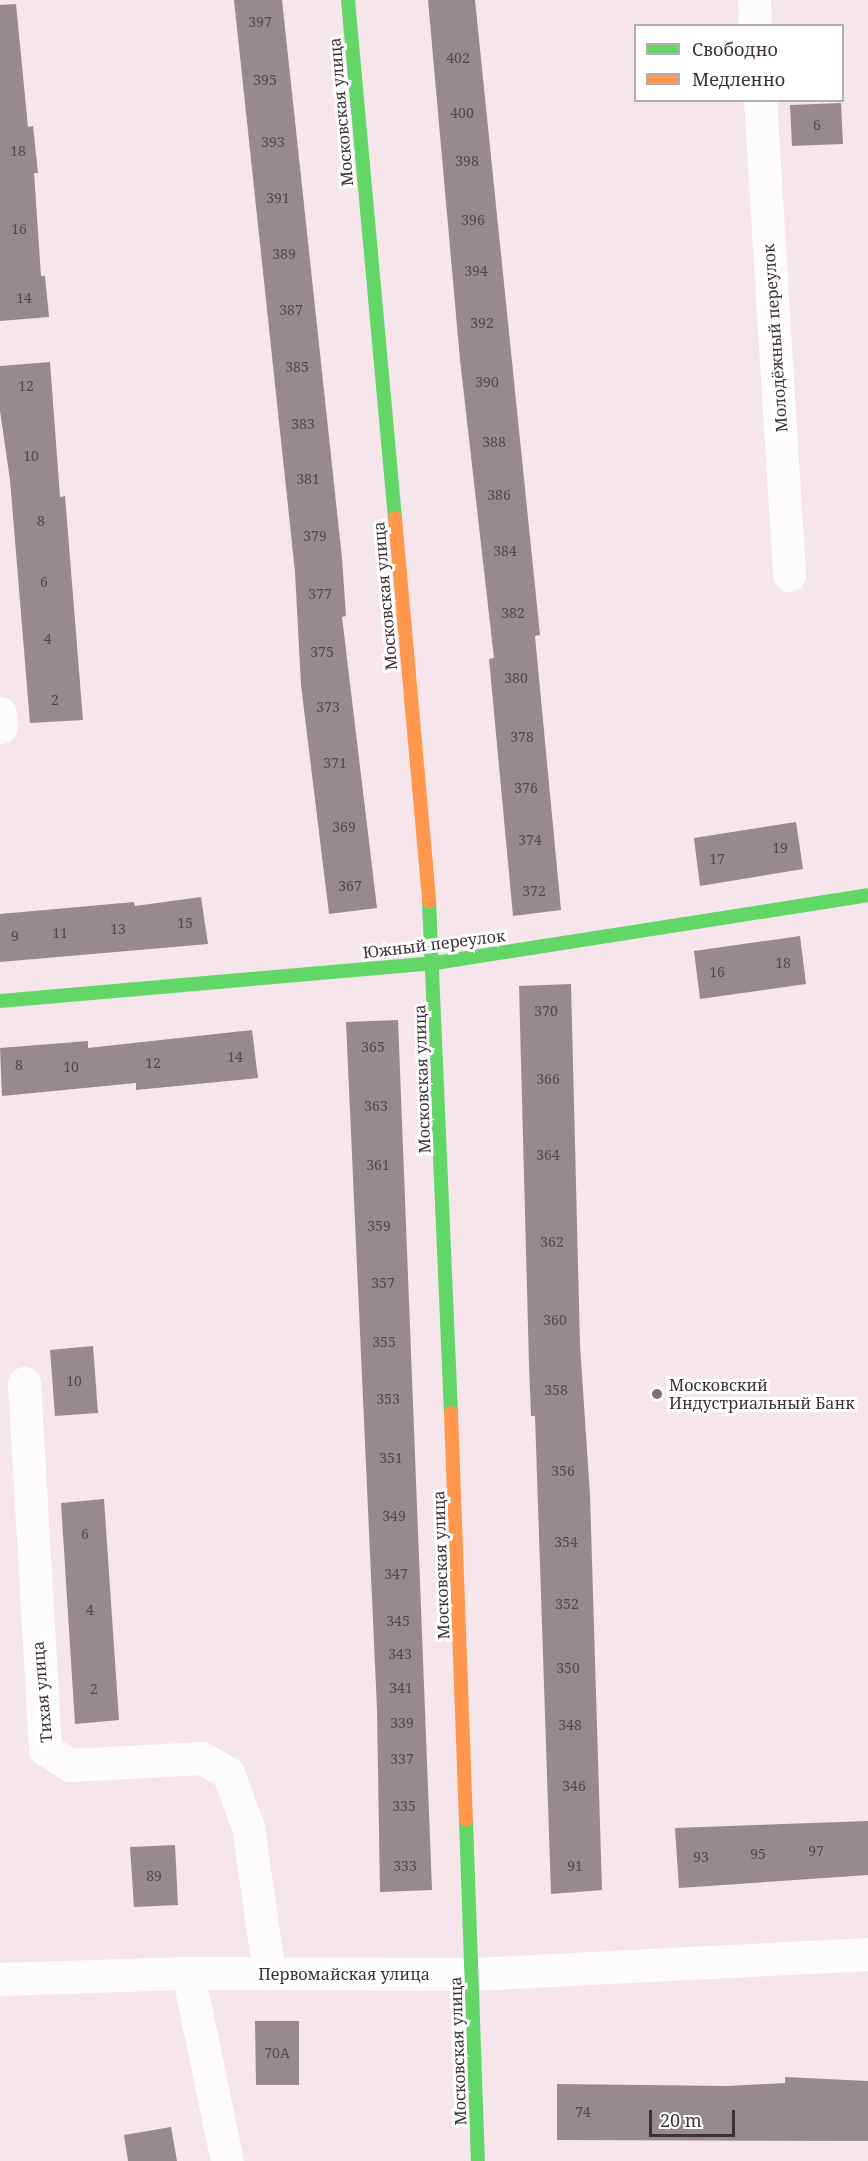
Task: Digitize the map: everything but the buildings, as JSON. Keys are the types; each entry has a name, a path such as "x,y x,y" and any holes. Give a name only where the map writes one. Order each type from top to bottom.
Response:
{"street":[{"name":"Московская улица","path":"348,0 435,963 478,2161"},
{"path":"754,0 755,24"},
{"name":"Молодёжный переулок","path":"760,102 789,575"},
{"name":"Южный переулок","path":"0,1001 435,963 868,895"},
{"name":"Тихая улица","path":"24,1383 45,1749 70,1765 202,1758 228,1773 248,1827 269,1973"},
{"name":"Первомайская улица","path":"0,1979 188,1973 473,1974 868,1954"},
{"path":"188,1973 227,2161"}],"traffic: fast":[{"path":"348,0 395,518"},
{"path":"0,1001 435,963 868,895"},
{"path":"429,901 451,1413"},
{"path":"466,1820 478,2161"}],"traffic: slow":[{"path":"395,518 429,901"},
{"path":"451,1413 466,1820"}],"place":[{"name":"Московский Индустриальный Банк","path":"657,1394"}]}
